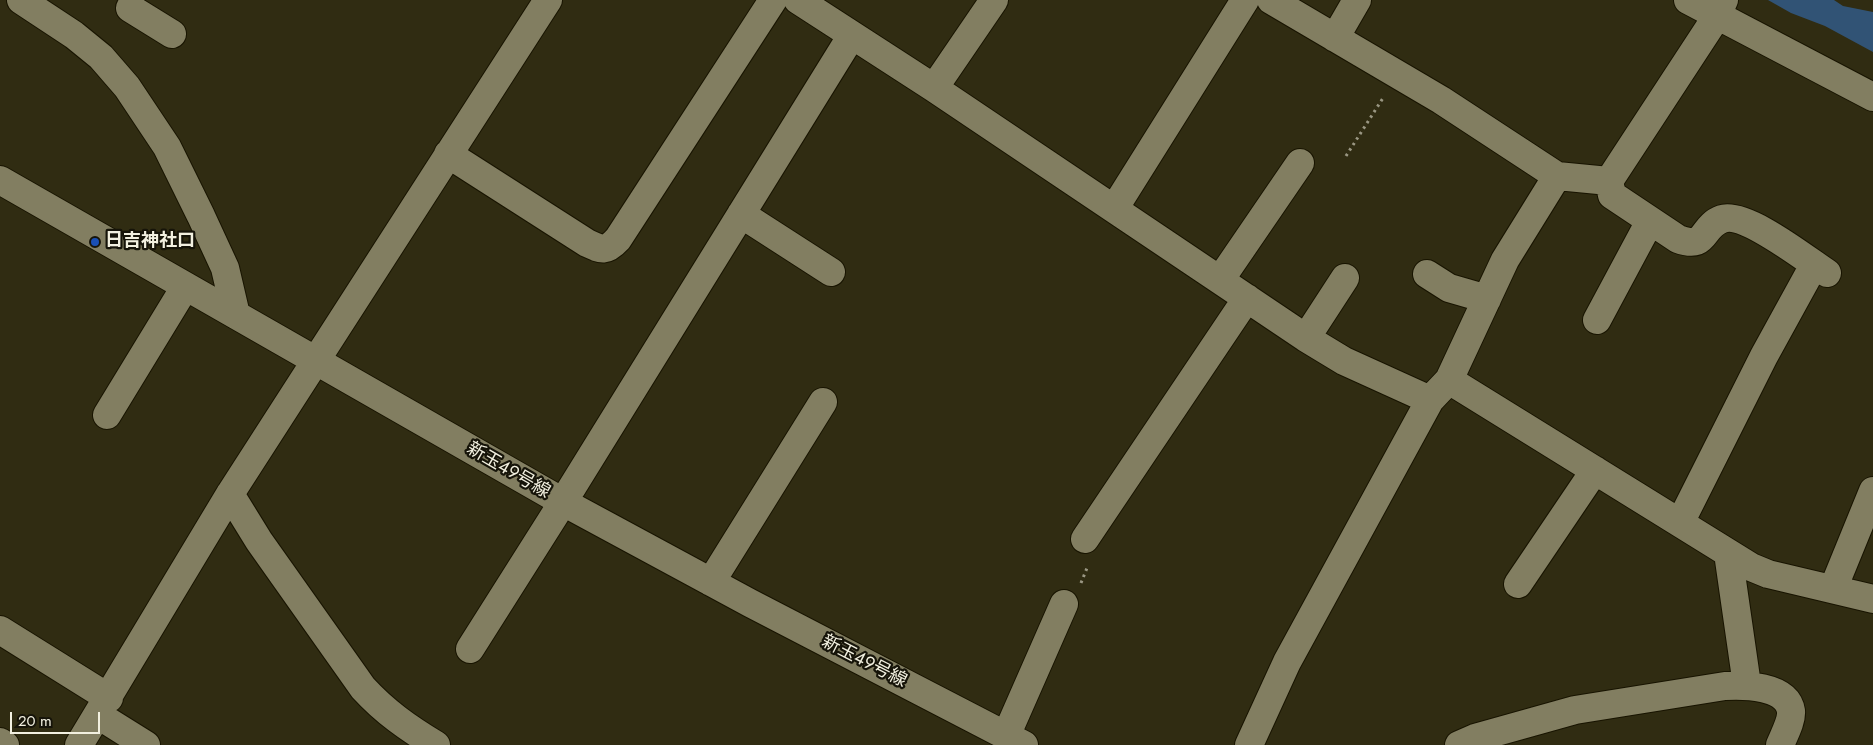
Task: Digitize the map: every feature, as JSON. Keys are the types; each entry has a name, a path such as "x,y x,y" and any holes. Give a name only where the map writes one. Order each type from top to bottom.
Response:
{"street":[{"path":"20,0 74,35 101,57 127,87 167,148 201,216 224,268 236,315"},
{"path":"79,745 230,494 548,0"},
{"path":"448,154 586,243 602,250 611,247 618,240 773,0"},
{"path":"934,88 994,0"},
{"path":"1114,209 1245,0"},
{"path":"1271,0 1441,100 1556,176 1609,181"},
{"path":"1335,38 1357,0"},
{"path":"1688,0 1721,6 1846,83 1873,97"},
{"path":"813,4 852,35 1306,338 1344,361 1430,400"},
{"path":"1680,523 1764,356 1820,269 1764,231 1739,219 1723,218 1711,226 1700,240 1689,243 1678,239 1612,195 1609,181 1721,6"},
{"path":"128,12 172,34"},
{"path":"470,650 852,35"},
{"path":"1846,83 1873,116"},
{"path":"1220,280 1300,163"},
{"path":"1249,745 1287,662 1430,400 1449,380 1505,260 1556,176"},
{"name":"新玉49号線","path":"0,180 563,502 711,582 1015,740"},
{"path":"741,214 831,272"},
{"path":"1597,320 1650,221"},
{"path":"1427,274 1449,288 1487,299"},
{"path":"1306,338 1345,278"},
{"path":"107,415 185,287"},
{"path":"1086,539 1247,298"},
{"path":"1449,380 1728,553 1768,574 1873,599"},
{"path":"711,582 823,402"},
{"path":"1518,584 1595,470"},
{"path":"1833,589 1873,492"},
{"path":"230,494 260,541 363,688 380,706 399,721 436,745"},
{"path":"1728,553 1747,685"},
{"path":"1015,740 1064,604"},
{"path":"0,630 103,706 146,745"},
{"path":"1459,745 1475,738 1575,710 1725,686 1747,685 1772,691 1785,699 1791,710 1789,722 1780,745"},
{"path":"0,742 5,745"}],"path":[{"path":"1346,156 1398,75"},
{"path":"1064,604 1076,595 1092,557 1086,539"}],"water":[{"path":"1768,0 1834,0 1843,6 1873,12 1873,52 1825,26 1791,13"}],"place":[{"name":"日吉神社口","path":"95,242"}]}
